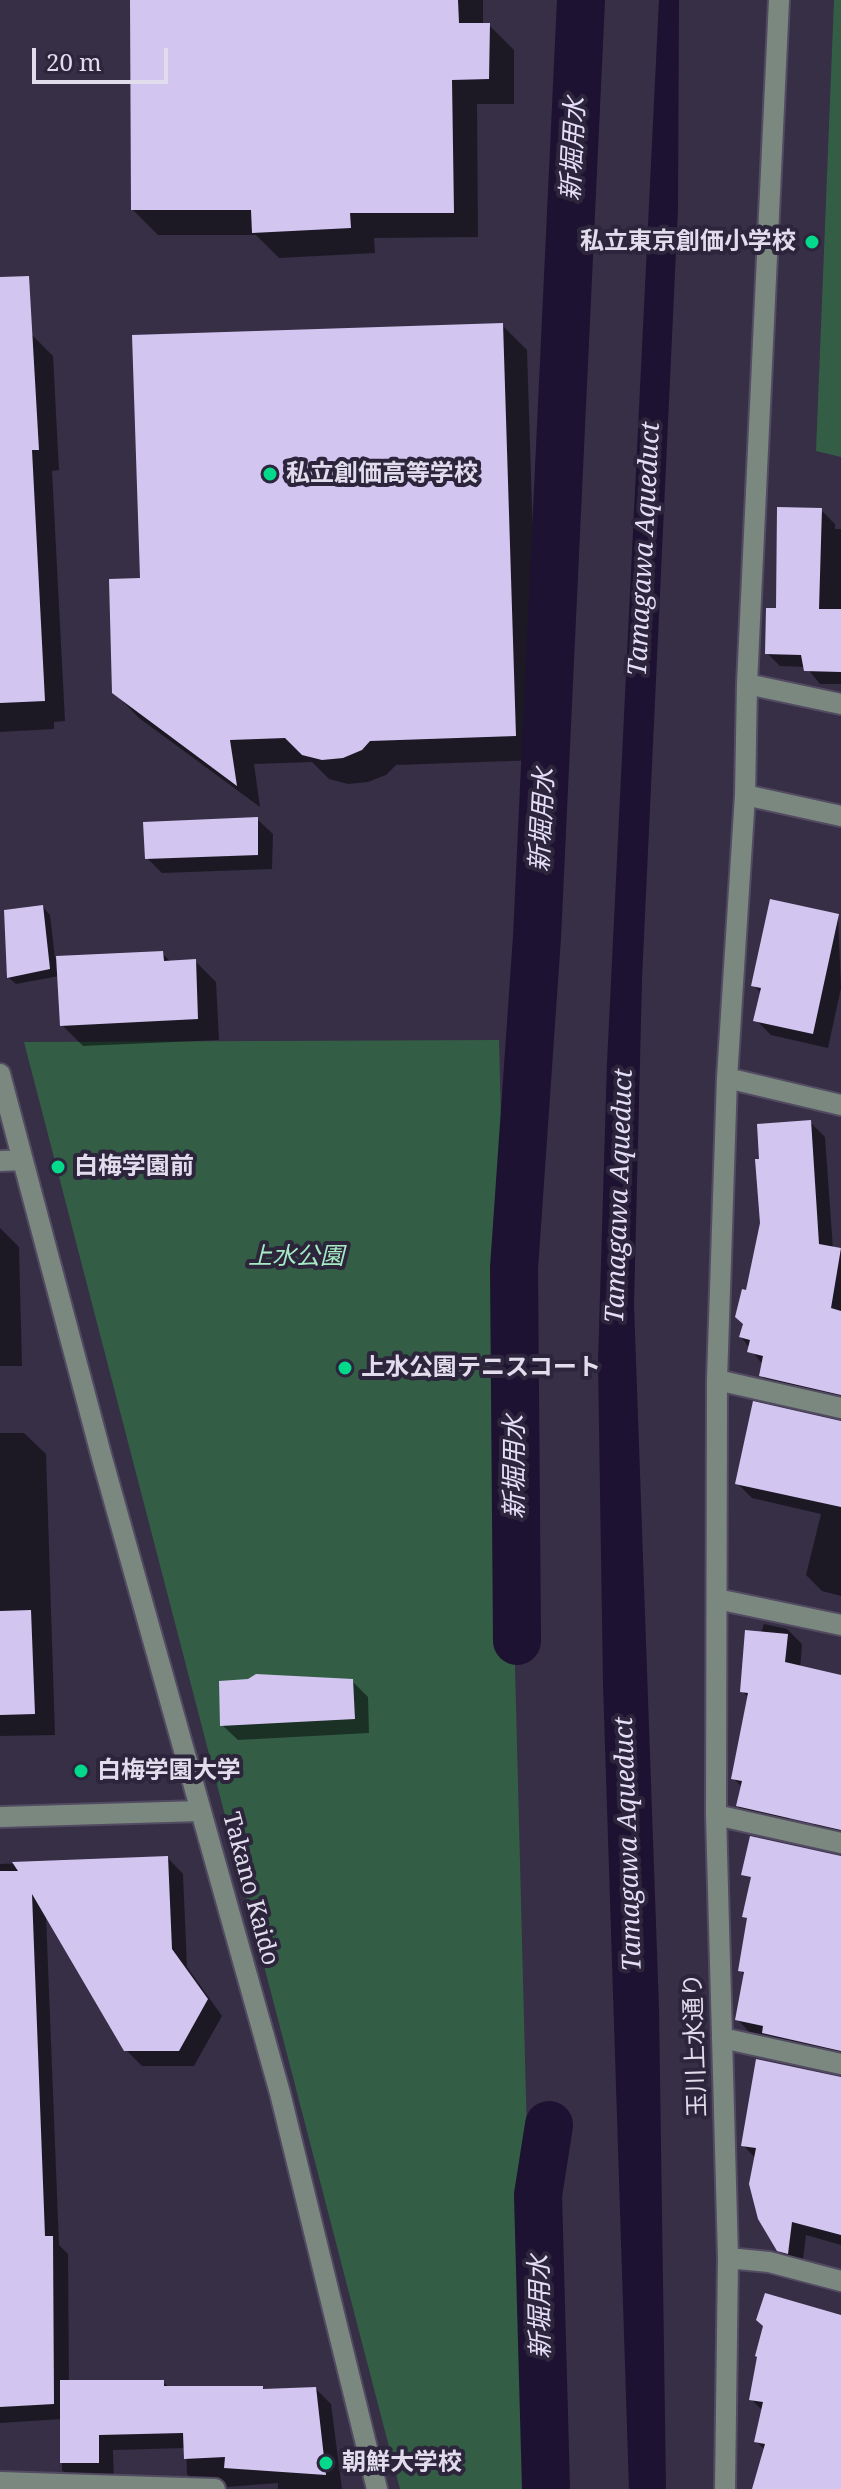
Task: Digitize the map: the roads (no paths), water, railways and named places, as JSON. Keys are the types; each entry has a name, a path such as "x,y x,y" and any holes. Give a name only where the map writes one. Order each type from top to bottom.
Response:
{"street":[{"name":"玉川上水通り","path":"725,2489 728,2258 716,1815 717,1380 727,1078 745,795 747,684 779,0"},
{"path":"747,684 841,704"},
{"path":"745,795 841,816"},
{"name":"Takano Kaido","path":"0,1074 106,1474 280,2093 377,2489"},
{"path":"727,1078 841,1105"},
{"path":"0,1161 22,1160"},
{"path":"717,1380 841,1408"},
{"path":"717,1599 841,1625"},
{"path":"0,1817 201,1811"},
{"path":"716,1815 841,1843"},
{"path":"722,2038 841,2064"},
{"path":"728,2258 769,2262 841,2281"},
{"path":"0,2482 215,2489"}],"water":[{"name":"Tamagawa Aqueduct","path":"659,0 679,0 678,208 642,979 634,1305 659,2009 666,2489 629,2489 603,1683 598,1362 607,1063"}],"waterway":[{"name":"新堀用水","path":"517,1641 514,1268 537,937 581,0"},
{"name":"新堀用水","path":"546,2489 538,2195 549,2125"}],"place":[{"name":"私立東京創価小学校","path":"812,242"},
{"name":"私立創価高等学校","path":"270,474"},
{"name":"白梅学園前","path":"58,1167"},
{"name":"上水公園テニスコート","path":"345,1368"},
{"name":"白梅学園大学","path":"81,1771"},
{"name":"朝鮮大学校","path":"326,2463"}],"park label":[{"name":"上水公園","path":"296,1257"}]}
